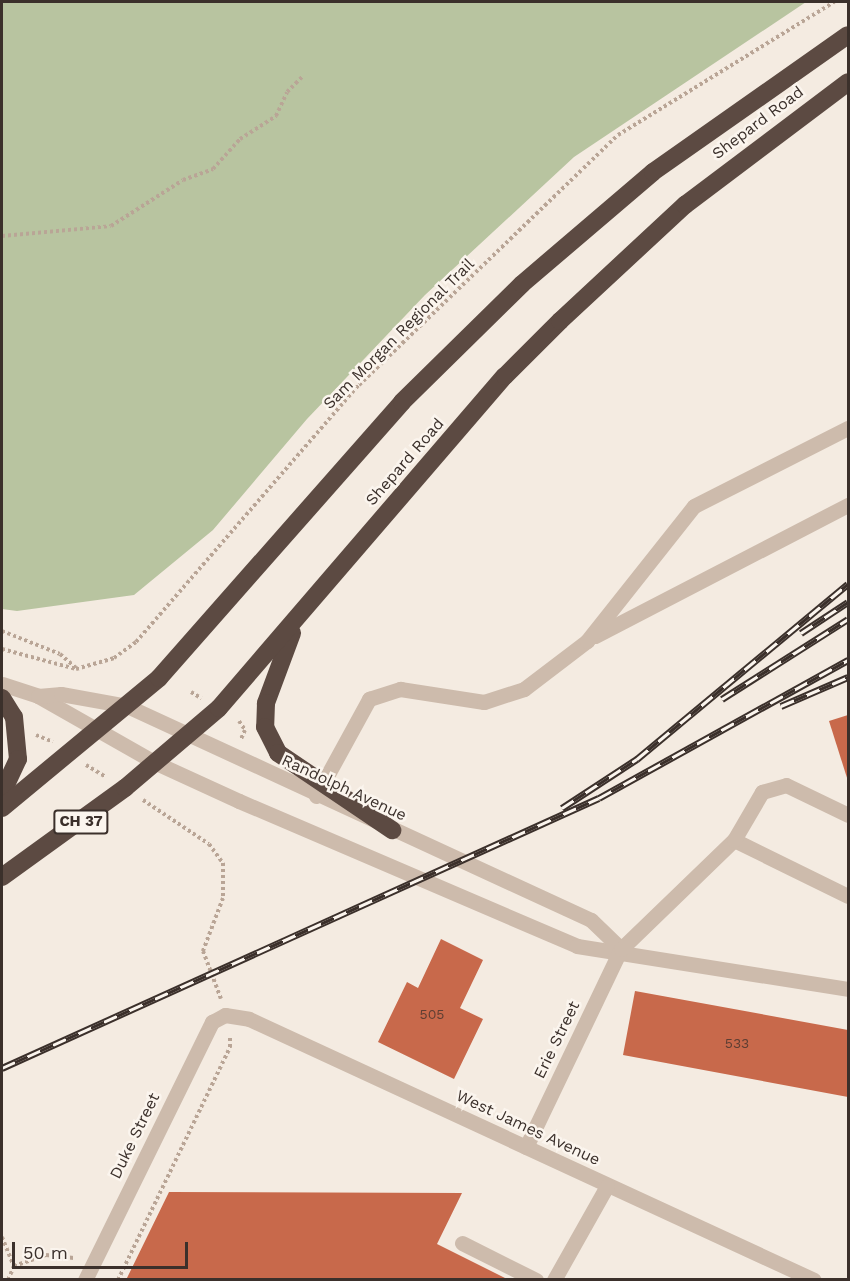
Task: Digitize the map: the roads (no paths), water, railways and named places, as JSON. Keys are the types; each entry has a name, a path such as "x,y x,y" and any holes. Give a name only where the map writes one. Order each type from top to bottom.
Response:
{"highway":[{"name":"Shepard Road","path":"2,808 98,731 168,668 402,402 522,284 653,172 849,35"},
{"name":"Shepard Road","path":"2,877 156,763 189,735 298,619 505,376 622,260 748,153 849,82"},
{"path":"298,619 266,703 265,727 279,753 319,791 392,830"},
{"path":"2,698 14,717 18,759 2,793"}],"street":[{"path":"319,791 362,709 381,693 400,689 484,702 504,698 547,675 587,641 694,506 849,428"},
{"path":"587,641 849,505"},
{"name":"Randolph Avenue","path":"2,684 38,696 156,763 506,919 577,946 621,949 849,989"},
{"name":"Randolph Avenue","path":"38,696 61,694 126,706 319,791"},
{"path":"621,949 734,840 762,792 786,785 849,815"},
{"name":"Randolph Avenue","path":"392,830 591,920 621,949"},
{"path":"734,840 849,896"},
{"name":"Erie Street","path":"526,1147 621,949"},
{"name":"West James Avenue","path":"225,1015 249,1019 814,1280"},
{"name":"Duke Street","path":"85,1280 212,1022 225,1015"},
{"path":"555,1280 607,1186"},
{"path":"462,1242 536,1280"}],"railway":[{"path":"562,808 637,759 848,584"},
{"path":"801,633 848,602"},
{"path":"722,699 848,619"},
{"path":"2,1068 599,798 848,660"},
{"path":"781,706 848,677"}]}
